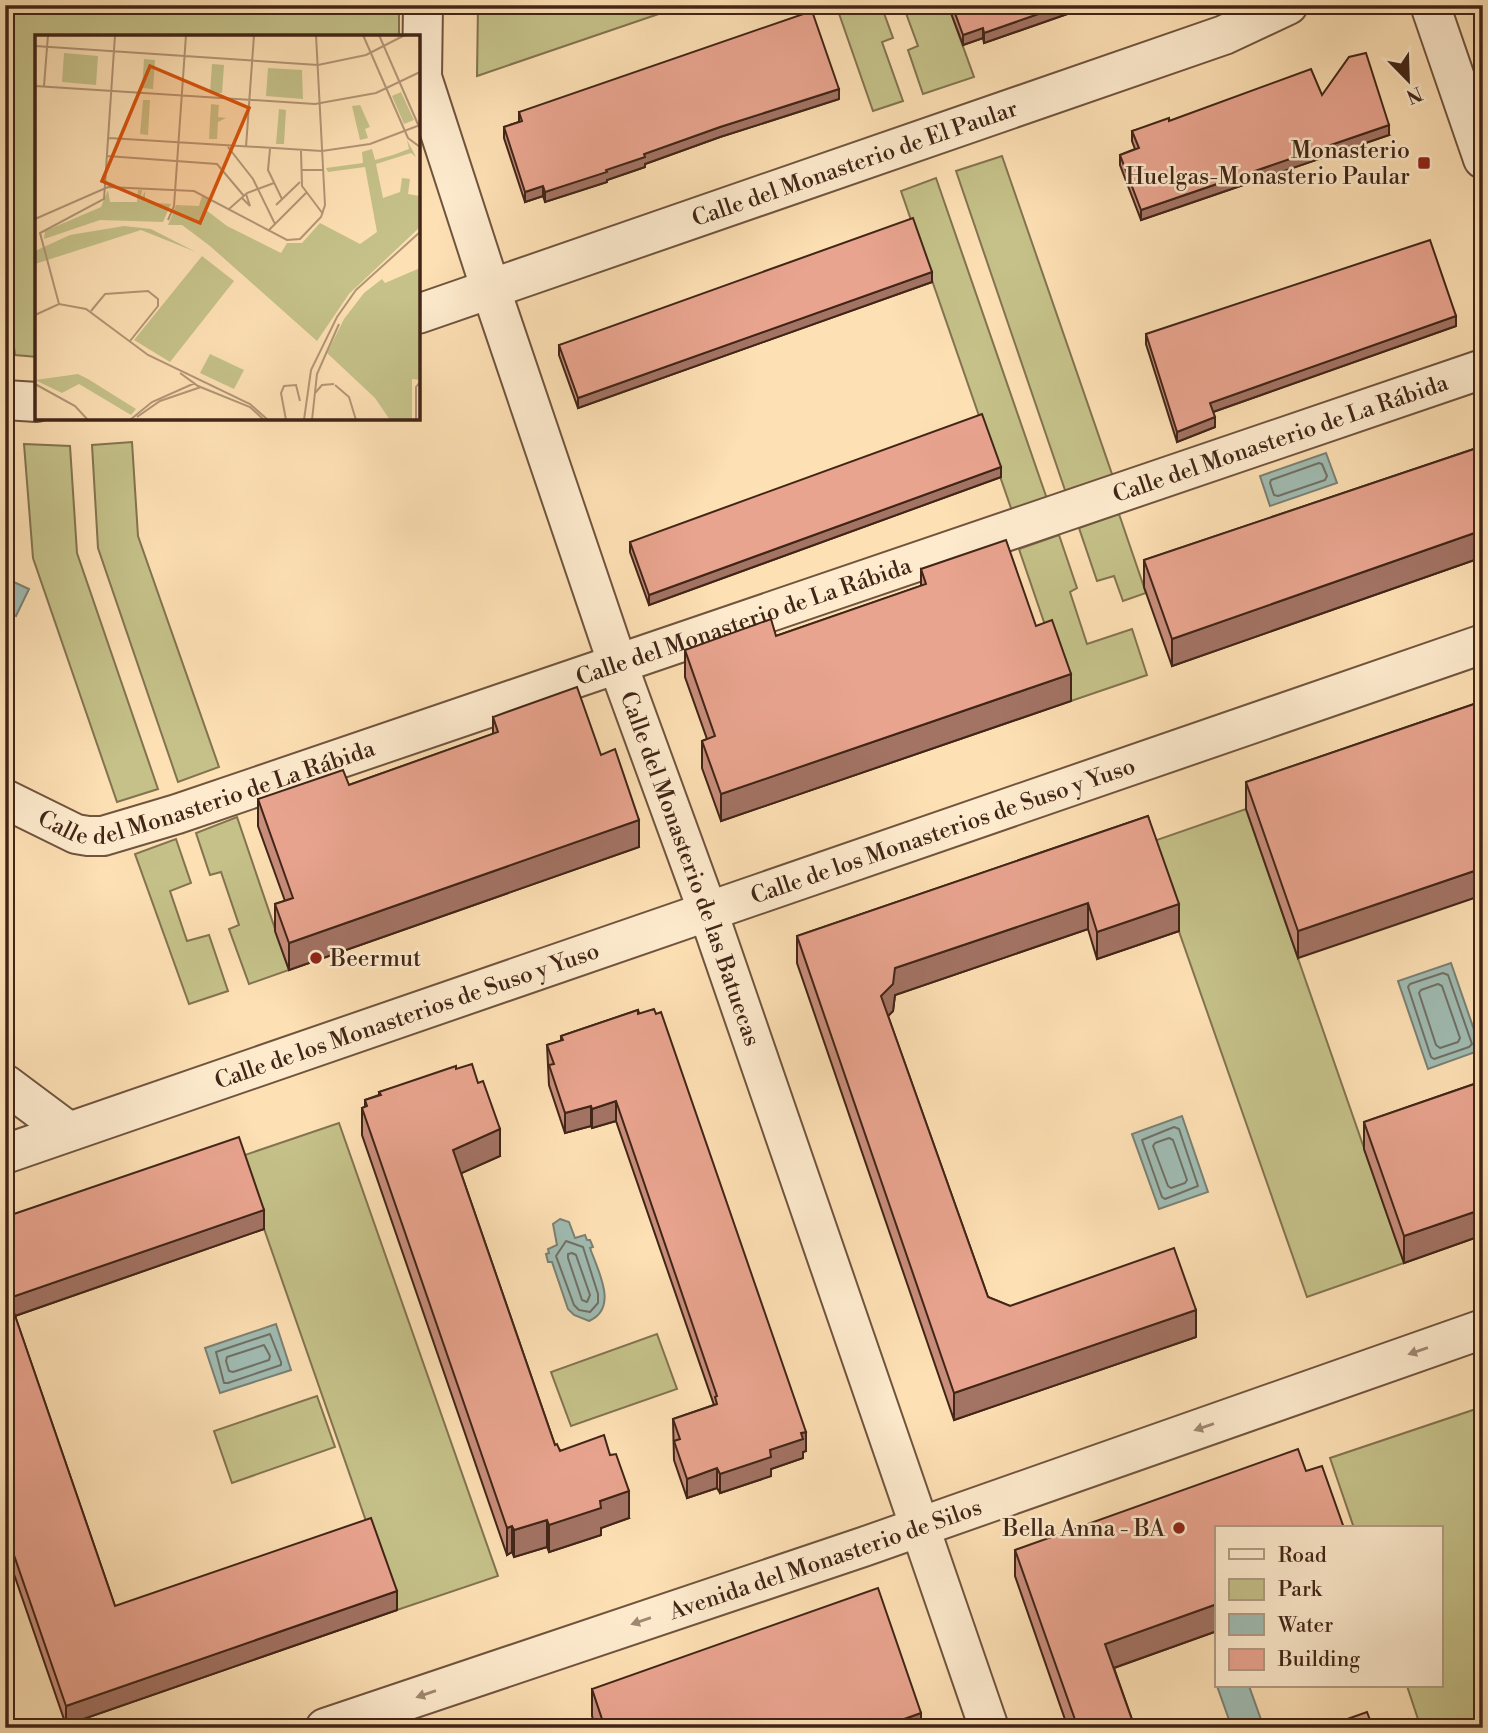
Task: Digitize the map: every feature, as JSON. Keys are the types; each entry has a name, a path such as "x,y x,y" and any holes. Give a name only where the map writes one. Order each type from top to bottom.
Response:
{"street":[{"name":"Calle del Monasterio de las Batuecas","path":"424,5 422,77 491,290 618,664 708,912 989,1728"},
{"name":"Calle del Monasterio de El Paular","path":"420,313 1224,35 1288,5"},
{"path":"1430,5 1483,159"},
{"name":"Calle del Monasterio de La Rábida","path":"5,799 76,834 103,836 190,809 1483,369"},
{"path":"5,400 35,402"},
{"name":"Calle de los Monasterios de Suso y Yuso","path":"5,1154 1483,645"},
{"path":"5,1084 68,1131"},
{"name":"Avenida del Monasterio de Silos","path":"325,1728 920,1527 1483,1329"}],"green space":[{"path":"5,5 399,5 399,35 35,35 35,357 15,355 5,275"},
{"path":"478,5 685,5 477,76"},
{"path":"836,5 881,5 893,38 882,42 903,101 873,111"},
{"path":"903,5 948,5 974,77 923,94 908,50 918,46"},
{"path":"1002,156 1113,477 1066,493 956,171"},
{"path":"936,178 1047,499 1012,511 901,191"},
{"path":"132,442 138,536 219,767 178,782 98,548 92,445"},
{"path":"24,444 70,446 77,553 158,789 117,802 33,558"},
{"path":"1119,514 1146,593 1123,601 1114,576 1097,581 1079,528"},
{"path":"1059,535 1077,588 1070,592 1087,644 1132,629 1147,675 1071,701 1019,549"},
{"path":"1246,809 1404,1263 1307,1297 1148,843"},
{"path":"237,817 289,970 249,984 229,929 239,925 221,872 210,875 196,833"},
{"path":"176,839 191,883 170,891 187,941 209,935 228,991 189,1004 135,854"},
{"path":"339,1123 498,1576 397,1610 239,1157"},
{"path":"657,1334 677,1389 571,1426 551,1372"},
{"path":"317,1396 335,1447 232,1483 214,1431"},
{"path":"1482,1407 1483,1728 1421,1728 1408,1688 1442,1688 1442,1526 1353,1526 1330,1458"}],"water":[{"path":"1326,453 1337,483 1270,506 1260,476"},
{"path":"5,578 29,589 16,616 5,611"},
{"path":"1451,963 1481,1050 1428,1069 1398,981"},
{"path":"1182,1116 1208,1192 1159,1209 1132,1134"},
{"path":"560,1219 569,1222 575,1238 585,1235 593,1247 590,1248 605,1298 598,1315 589,1321 574,1315 568,1309 552,1262 548,1262 548,1249 557,1245 553,1224"},
{"path":"276,1324 291,1370 220,1393 205,1348"},
{"path":"1218,1688 1250,1688 1264,1728 1232,1728"}],"building":[{"path":"952,5 1064,5 984,33 983,28 963,35"},
{"path":"812,11 839,89 644,154 645,157 606,170 607,172 545,192 543,186 525,192 504,127 522,121 519,112"},
{"path":"1366,53 1389,125 1141,210 1120,155 1139,148 1132,131 1169,118 1169,121 1311,69 1322,95 1349,57"},
{"path":"913,218 932,272 578,398 559,345"},
{"path":"1430,240 1456,316 1210,403 1215,417 1177,432 1146,334"},
{"path":"982,414 1001,467 649,595 630,542"},
{"path":"1483,446 1483,530 1172,639 1144,560"},
{"path":"1006,540 1036,626 1052,620 1071,674 721,794 702,741 715,736 685,650 771,619 776,636 926,584 921,569"},
{"path":"577,687 601,755 615,749 639,820 289,943 275,904 293,898 258,799 343,770 349,785 498,732 493,717"},
{"path":"1483,701 1483,868 1298,931 1246,782"},
{"path":"1148,816 1179,904 1097,932 1088,903 895,968 893,984 881,996 988,1297 1010,1306 1174,1248 1196,1310 954,1393 797,936"},
{"path":"654,1009 656,1014 661,1012 806,1432 801,1433 803,1439 770,1450 771,1457 720,1474 717,1468 687,1479 674,1441 680,1439 673,1419 717,1404 717,1396 616,1101 592,1109 591,1106 565,1113 549,1065 554,1064 547,1045 563,1040 561,1036 638,1010 638,1014"},
{"path":"472,1064 478,1083 483,1081 500,1129 453,1150 555,1445 557,1444 560,1451 604,1435 610,1455 616,1454 629,1491 600,1501 601,1508 549,1525 547,1520 514,1530 512,1526 507,1528 362,1108 367,1106 365,1100 381,1095 379,1092 456,1066 456,1069"},
{"path":"1483,1081 1483,1209 1404,1236 1364,1122"},
{"path":"239,1137 264,1210 9,1298 115,1606 371,1518 397,1591 66,1706 5,1529 5,1217"},
{"path":"1298,1449 1306,1471 1322,1466 1343,1526 1215,1526 1215,1605 1105,1644 1135,1728 1078,1728 1015,1550"},
{"path":"878,1588 921,1713 879,1728 605,1728 592,1689"},
{"path":"1367,1712 1373,1728 1322,1728"},
{"path":"1408,1719 1412,1728 1382,1728"}],"place":[{"name":"Monasterio Huelgas-Monasterio Paular","path":"1424,163"},
{"name":"Beermut","path":"316,958"},
{"name":"Bella Anna - BA","path":"1179,1528"}]}
